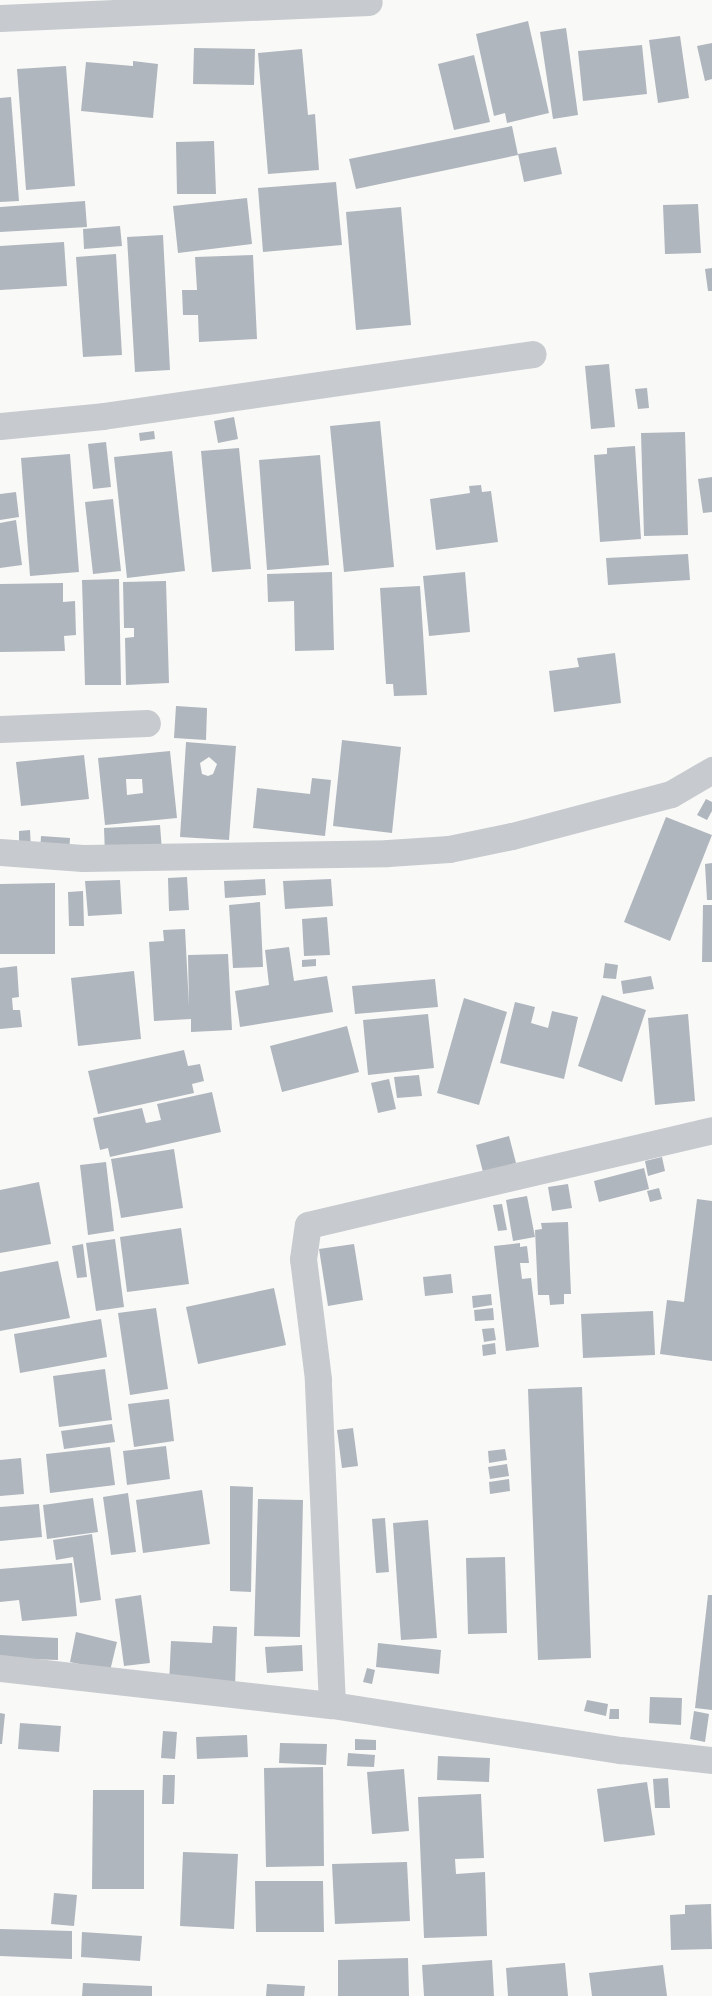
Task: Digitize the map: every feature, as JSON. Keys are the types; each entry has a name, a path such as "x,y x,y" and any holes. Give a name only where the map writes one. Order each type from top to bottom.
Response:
{"street":[{"path":"0,18 369,2"},
{"path":"0,426 103,416 533,354"},
{"path":"0,729 147,723"},
{"path":"0,852 83,858 388,853 449,849 512,836 671,794 712,770"},
{"path":"332,1705 318,1379 303,1259 308,1225 712,1130"},
{"path":"0,1668 332,1705 621,1750 712,1760"}],"building":[{"path":"528,21 549,113 507,123 505,113 494,116 476,34"},
{"path":"566,28 578,115 553,119 540,32"},
{"path":"680,36 689,98 658,103 649,40"},
{"path":"712,43 712,79 705,81 697,46"},
{"path":"642,45 647,94 583,101 578,51"},
{"path":"194,48 255,49 254,85 193,84"},
{"path":"302,49 308,115 315,114 319,170 268,174 258,53"},
{"path":"474,55 490,122 454,130 438,64"},
{"path":"133,61 158,64 153,118 81,111 86,62 133,66"},
{"path":"66,66 75,186 26,190 17,69"},
{"path":"11,97 19,201 0,202 0,98"},
{"path":"512,126 518,155 356,189 349,159"},
{"path":"214,141 216,194 177,194 176,142"},
{"path":"556,147 562,174 524,182 518,154"},
{"path":"336,182 342,245 263,252 258,188"},
{"path":"247,198 252,244 178,253 173,206"},
{"path":"85,201 87,227 0,232 0,207"},
{"path":"698,204 701,253 665,254 663,205"},
{"path":"401,207 411,325 356,330 346,212"},
{"path":"120,226 122,246 84,249 83,229"},
{"path":"163,235 170,370 135,372 127,237"},
{"path":"64,242 67,286 0,290 0,246"},
{"path":"116,254 122,355 83,357 76,257"},
{"path":"253,255 257,339 199,342 198,315 183,315 182,290 197,290 195,257"},
{"path":"712,268 712,291 708,291 705,269"},
{"path":"609,364 615,427 591,429 585,366"},
{"path":"647,388 649,408 638,409 635,389"},
{"path":"234,417 238,439 218,443 214,421"},
{"path":"380,421 394,567 344,572 330,426"},
{"path":"154,431 155,439 140,441 139,433"},
{"path":"685,432 688,535 644,536 641,433"},
{"path":"106,442 111,487 93,489 88,444"},
{"path":"635,446 641,539 600,542 594,455 607,454 607,448"},
{"path":"239,448 251,569 212,572 201,451"},
{"path":"172,451 185,571 127,578 114,457"},
{"path":"70,454 79,572 30,576 21,458"},
{"path":"320,455 329,565 267,570 259,460"},
{"path":"712,477 712,512 703,513 698,479"},
{"path":"481,485 482,492 491,491 498,542 436,550 430,499 470,493 469,486"},
{"path":"16,492 19,517 0,520 0,494"},
{"path":"113,499 121,571 93,574 85,502"},
{"path":"16,520 22,565 0,568 0,523"},
{"path":"688,554 690,580 608,585 606,558"},
{"path":"332,572 334,650 295,651 294,601 268,602 267,574"},
{"path":"465,572 470,632 429,636 423,576"},
{"path":"119,579 121,685 85,685 82,580"},
{"path":"166,581 169,683 126,685 125,638 134,637 134,628 124,628 123,582"},
{"path":"63,583 63,602 75,601 76,635 64,636 65,651 0,652 0,584"},
{"path":"420,586 427,695 394,696 393,684 386,684 380,588"},
{"path":"615,653 621,703 554,712 549,671 579,667 577,658"},
{"path":"176,706 207,708 206,740 174,738"},
{"path":"342,740 401,747 392,833 333,826"},
{"path":"186,742 236,746 229,840 180,837","holes":["209,757 217,764 213,774 208,776 202,774 200,763"]},
{"path":"170,751 177,818 105,825 98,758","holes":["126,779 142,779 143,793 127,795"]},
{"path":"84,755 89,799 21,806 16,762"},
{"path":"312,778 331,780 325,836 253,828 257,788 310,794"},
{"path":"706,799 712,802 712,811 707,820 697,815"},
{"path":"666,817 712,835 670,941 624,922"},
{"path":"160,825 162,851 105,855 104,828"},
{"path":"30,830 31,849 19,849 19,831"},
{"path":"41,836 70,838 69,853 40,852"},
{"path":"712,863 712,900 707,900 705,864"},
{"path":"187,877 189,910 169,911 168,878"},
{"path":"265,879 266,895 225,898 224,881"},
{"path":"331,879 333,906 285,909 283,881"},
{"path":"120,880 122,914 88,916 85,881"},
{"path":"55,883 55,954 0,954 0,884"},
{"path":"83,891 84,926 69,926 68,892"},
{"path":"260,902 263,967 233,968 229,905"},
{"path":"703,905 712,905 712,962 702,962"},
{"path":"327,917 330,955 304,956 302,919"},
{"path":"185,929 189,1006 188,955 228,954 232,1030 191,1032 191,1019 154,1021 149,942 164,941 163,930"},
{"path":"289,947 294,981 327,976 333,1012 240,1027 235,991 269,985 265,950"},
{"path":"316,959 316,966 302,967 302,960"},
{"path":"605,963 618,965 616,979 603,978"},
{"path":"17,966 19,997 12,998 13,1010 20,1010 22,1027 0,1029 0,968"},
{"path":"134,971 141,1039 78,1046 71,978"},
{"path":"651,976 654,989 623,994 621,981"},
{"path":"435,979 438,1007 355,1014 352,986"},
{"path":"602,995 646,1010 622,1082 578,1066"},
{"path":"464,998 507,1012 479,1105 437,1093"},
{"path":"515,1002 535,1007 531,1023 548,1028 552,1011 578,1017 564,1079 500,1063"},
{"path":"428,1014 434,1068 368,1075 363,1020"},
{"path":"688,1014 695,1101 655,1105 648,1018"},
{"path":"347,1026 359,1072 282,1092 270,1046"},
{"path":"184,1050 188,1066 200,1064 204,1081 192,1084 194,1093 98,1114 88,1071"},
{"path":"419,1075 422,1096 397,1098 394,1077"},
{"path":"389,1079 396,1109 378,1113 371,1083"},
{"path":"212,1092 221,1132 110,1157 108,1148 100,1150 93,1118 142,1108 146,1123 161,1120 157,1104"},
{"path":"509,1136 516,1163 483,1172 476,1145"},
{"path":"174,1149 183,1208 121,1218 111,1159"},
{"path":"662,1157 665,1171 648,1176 645,1161"},
{"path":"106,1162 114,1231 88,1235 80,1165"},
{"path":"644,1168 649,1189 599,1202 594,1181"},
{"path":"39,1182 51,1244 0,1253 0,1190"},
{"path":"568,1184 572,1208 552,1211 548,1187"},
{"path":"659,1188 662,1199 650,1202 647,1191"},
{"path":"527,1196 535,1237 513,1241 506,1200"},
{"path":"697,1199 712,1201 712,1361 660,1354 667,1300 684,1302"},
{"path":"502,1204 507,1230 498,1231 493,1205"},
{"path":"568,1222 571,1294 564,1294 564,1304 550,1305 549,1295 538,1295 535,1230 542,1229 541,1223"},
{"path":"181,1228 189,1284 127,1292 120,1237"},
{"path":"115,1239 124,1307 96,1311 86,1243"},
{"path":"520,1243 520,1247 527,1246 529,1263 520,1263 522,1279 531,1278 539,1347 506,1351 494,1246"},
{"path":"83,1244 87,1277 77,1278 72,1246"},
{"path":"354,1244 363,1300 328,1306 319,1249"},
{"path":"58,1261 70,1318 0,1331 0,1272"},
{"path":"451,1274 453,1293 425,1296 423,1277"},
{"path":"274,1288 286,1345 198,1364 186,1307"},
{"path":"491,1294 492,1305 473,1308 472,1296"},
{"path":"156,1308 168,1389 130,1395 118,1313"},
{"path":"493,1308 494,1320 475,1321 474,1310"},
{"path":"653,1311 655,1355 583,1358 581,1314"},
{"path":"101,1319 107,1357 20,1373 14,1334"},
{"path":"494,1328 496,1340 484,1342 482,1329"},
{"path":"495,1343 496,1354 483,1356 482,1345"},
{"path":"105,1369 112,1420 59,1427 53,1376"},
{"path":"582,1387 591,1658 538,1660 528,1389"},
{"path":"169,1399 174,1441 134,1447 128,1404"},
{"path":"112,1424 115,1442 64,1449 61,1431"},
{"path":"353,1428 358,1466 342,1468 337,1430"},
{"path":"166,1446 170,1479 127,1485 123,1451"},
{"path":"110,1447 115,1485 50,1493 46,1454"},
{"path":"505,1449 507,1460 489,1463 488,1451"},
{"path":"21,1458 24,1494 0,1496 0,1460"},
{"path":"507,1464 509,1476 490,1479 488,1467"},
{"path":"509,1479 510,1491 490,1494 489,1482"},
{"path":"230,1486 253,1487 251,1592 230,1591"},
{"path":"202,1490 210,1544 143,1553 136,1500"},
{"path":"128,1493 136,1552 111,1555 103,1497"},
{"path":"93,1498 98,1532 47,1539 43,1505"},
{"path":"258,1499 303,1500 300,1637 254,1636"},
{"path":"39,1504 42,1537 0,1541 0,1507"},
{"path":"385,1518 389,1572 376,1573 372,1519"},
{"path":"428,1520 437,1638 401,1640 393,1523"},
{"path":"92,1534 101,1600 80,1603 73,1557 56,1560 53,1540"},
{"path":"505,1557 507,1633 468,1634 466,1558"},
{"path":"72,1563 77,1616 22,1621 19,1600 0,1602 0,1569"},
{"path":"141,1595 150,1663 124,1666 115,1599"},
{"path":"708,1595 712,1595 712,1710 695,1708"},
{"path":"213,1626 237,1627 235,1687 169,1684 171,1641 212,1643"},
{"path":"76,1632 117,1642 110,1671 70,1662"},
{"path":"0,1635 58,1638 58,1660 0,1658"},
{"path":"378,1643 441,1650 439,1674 376,1667"},
{"path":"302,1645 303,1671 267,1673 265,1647"},
{"path":"367,1668 375,1670 372,1684 363,1682"},
{"path":"650,1697 682,1698 681,1725 649,1723"},
{"path":"587,1700 608,1704 606,1716 584,1711"},
{"path":"610,1709 619,1709 619,1719 609,1719"},
{"path":"694,1711 709,1714 705,1742 690,1739"},
{"path":"0,1713 5,1714 2,1744 0,1744"},
{"path":"20,1723 61,1726 59,1752 18,1749"},
{"path":"163,1731 177,1732 175,1759 161,1758"},
{"path":"247,1735 248,1757 197,1759 196,1737"},
{"path":"355,1739 376,1740 376,1750 355,1750"},
{"path":"280,1743 327,1744 326,1765 279,1763"},
{"path":"348,1753 375,1755 374,1767 347,1766"},
{"path":"438,1756 490,1758 489,1782 437,1780"},
{"path":"323,1767 324,1866 266,1867 264,1768"},
{"path":"404,1769 409,1831 372,1834 367,1772"},
{"path":"163,1775 175,1775 174,1804 162,1804"},
{"path":"668,1778 670,1808 655,1808 653,1779"},
{"path":"647,1782 655,1835 604,1842 597,1789"},
{"path":"93,1790 144,1790 144,1889 92,1889"},
{"path":"481,1794 484,1858 455,1859 456,1874 485,1872 487,1936 424,1938 418,1797"},
{"path":"183,1852 238,1854 234,1929 180,1926"},
{"path":"407,1862 410,1921 335,1924 332,1864"},
{"path":"255,1881 323,1881 324,1932 256,1932"},
{"path":"54,1893 77,1895 74,1926 51,1924"},
{"path":"711,1904 712,1949 671,1950 670,1915 685,1914 685,1905"},
{"path":"0,1929 72,1931 72,1959 0,1956"},
{"path":"82,1932 142,1936 140,1961 81,1957"},
{"path":"408,1958 409,1996 338,1996 338,1960"},
{"path":"492,1960 494,1996 424,1996 422,1965"},
{"path":"565,1963 568,1996 508,1996 506,1968"},
{"path":"663,1965 667,1996 592,1996 589,1973"},
{"path":"83,1983 152,1986 152,1996 82,1996"},
{"path":"267,1984 305,1986 304,1996 266,1996"}]}
